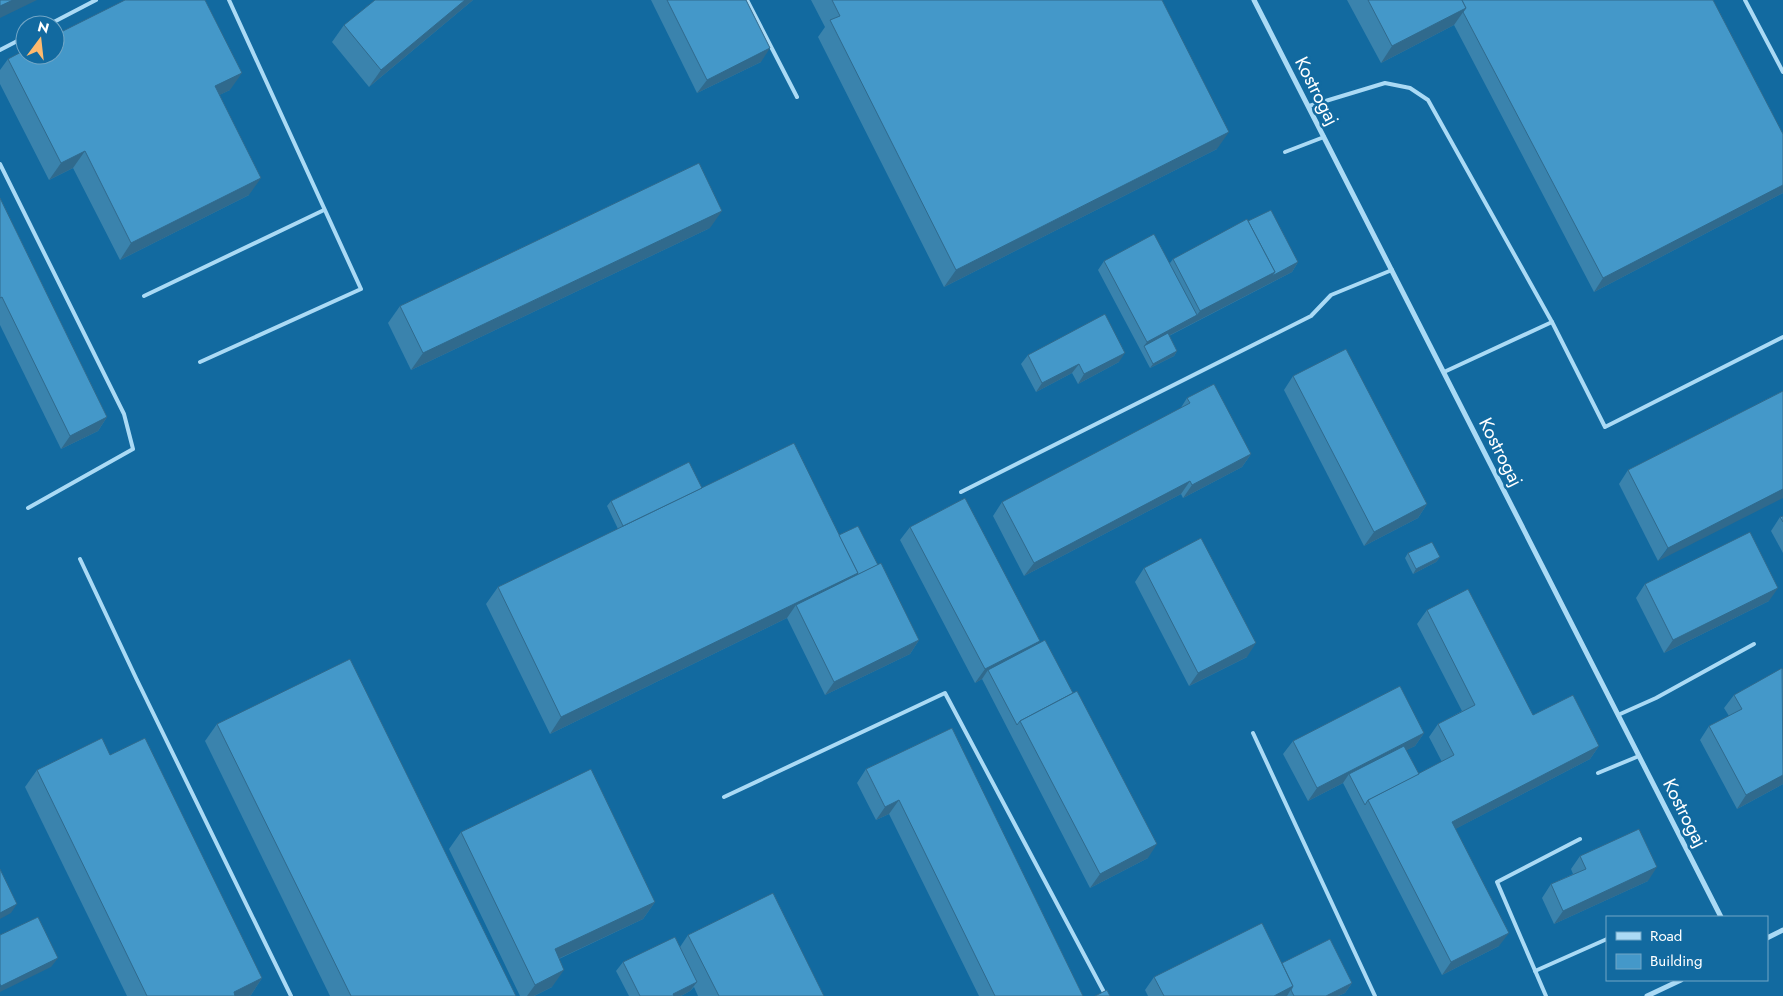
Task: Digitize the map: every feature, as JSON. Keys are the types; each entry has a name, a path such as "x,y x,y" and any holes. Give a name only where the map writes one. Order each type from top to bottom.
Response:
{"street":[{"name":"Kostrogaj","path":"1254,0 1720,916"},
{"path":"1768,938 1783,930"},
{"path":"1647,996 1679,981"}],"lane":[{"path":"65,15 88,2 96,0"},
{"path":"200,362 360,289 229,0"},
{"path":"747,0 796,98"},
{"path":"1745,0 1783,72"},
{"path":"0,50 15,42"},
{"path":"1308,106 1385,83 1410,88 1428,100 1552,322 1606,427 1783,337"},
{"path":"1285,152 1324,137"},
{"path":"0,164 124,414 133,449 28,508"},
{"path":"144,296 324,210"},
{"path":"961,492 1310,316 1331,295 1392,270"},
{"path":"1444,372 1552,322"},
{"path":"80,559 291,996"},
{"path":"1618,715 1656,698 1754,644"},
{"path":"724,797 945,693 1106,996"},
{"path":"1253,733 1375,996"},
{"path":"1598,773 1639,756"},
{"path":"1546,996 1497,882 1580,839"},
{"path":"1535,971 1606,939"}],"building":[{"path":"0,0 13,0 0,6"},
{"path":"125,0 205,0 242,73 215,86 261,178 131,243 85,151 61,163 8,59 15,55 15,65 65,65 65,30"},
{"path":"375,0 465,0 381,70 344,25"},
{"path":"667,0 746,0 770,48 707,80"},
{"path":"832,0 1162,0 1229,132 956,270 830,20 840,16"},
{"path":"1368,0 1462,0 1466,8 1392,46"},
{"path":"1462,0 1713,0 1783,134 1783,185 1603,278 1463,12 1466,8"},
{"path":"699,163 722,211 423,353 400,306"},
{"path":"0,198 107,417 70,436 2,297 0,298"},
{"path":"1271,210 1298,262 1272,276 1275,272 1248,221"},
{"path":"1247,219 1275,272 1200,311 1173,259"},
{"path":"1154,234 1197,315 1147,342 1104,261"},
{"path":"1105,314 1125,353 1084,374 1079,364 1042,383 1028,355"},
{"path":"1168,333 1177,351 1153,364 1144,346"},
{"path":"1346,349 1427,504 1374,532 1293,376"},
{"path":"1214,384 1251,454 1192,485 1190,481 1034,563 1002,502 1190,403 1187,398"},
{"path":"1783,391 1783,489 1668,548 1628,470"},
{"path":"794,443 858,573 561,717 498,587"},
{"path":"689,462 702,488 623,526 611,501"},
{"path":"965,498 1040,641 985,669 910,527"},
{"path":"858,526 878,565 855,576 858,573 839,535"},
{"path":"1750,532 1778,588 1673,640 1645,584"},
{"path":"1201,538 1256,643 1198,673 1144,568"},
{"path":"1432,542 1440,557 1416,569 1408,553"},
{"path":"881,563 919,640 834,682 796,605"},
{"path":"1468,589 1533,715 1573,695 1599,746 1452,822 1509,933 1451,962 1368,800 1454,755 1438,724 1475,705 1427,610"},
{"path":"1045,640 1073,693 1020,721 1017,725 988,670"},
{"path":"350,659 516,996 351,996 217,724"},
{"path":"1782,668 1783,775 1746,795 1709,726 1742,709 1734,695"},
{"path":"1400,686 1424,733 1317,788 1293,741"},
{"path":"1077,691 1157,844 1100,874 1020,721"},
{"path":"952,728 1083,996 995,996 899,800 885,807 866,769"},
{"path":"102,738 110,755 145,738 262,978 234,992 235,996 147,996 37,770"},
{"path":"1404,746 1419,774 1368,800 1365,805 1349,774"},
{"path":"591,769 655,902 555,949 564,970 535,985 461,832"},
{"path":"1639,829 1657,867 1563,911 1551,884 1586,869 1580,856"},
{"path":"0,869 17,904 0,913"},
{"path":"773,893 824,996 719,996 688,935"},
{"path":"38,917 58,958 1,986 0,935"},
{"path":"1262,923 1293,986 1274,996 1164,996 1154,977"},
{"path":"675,937 697,982 673,994 674,996 640,996 623,962"},
{"path":"1330,939 1352,983 1326,996 1294,996 1291,990 1293,986 1282,963"},
{"path":"1107,990 1110,996 1095,996"}]}
